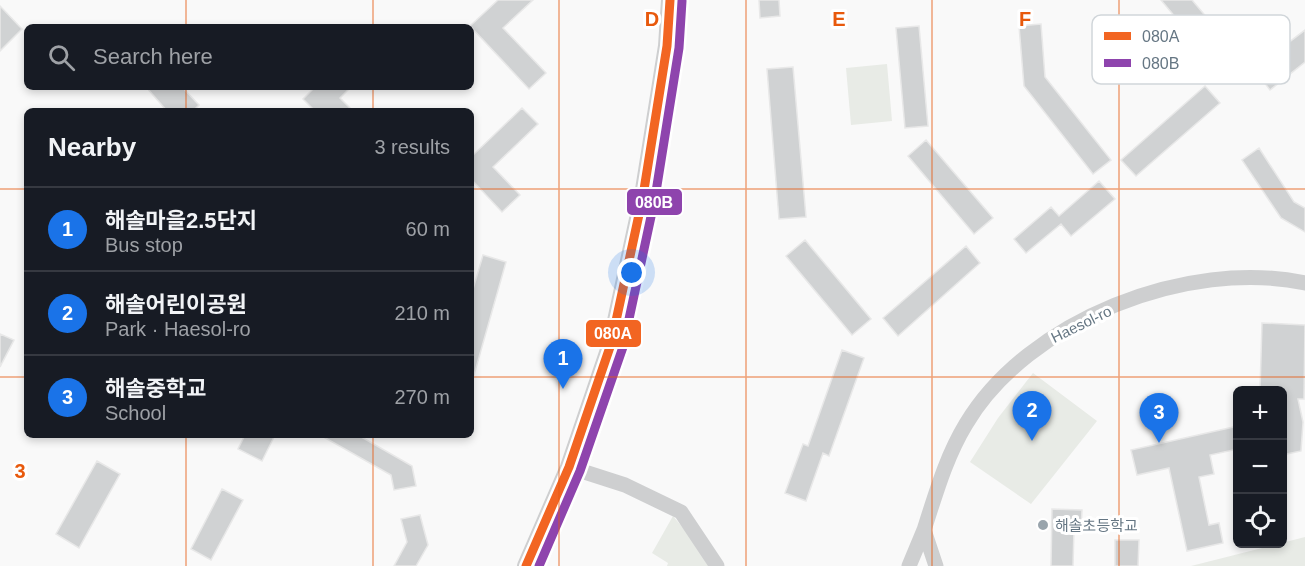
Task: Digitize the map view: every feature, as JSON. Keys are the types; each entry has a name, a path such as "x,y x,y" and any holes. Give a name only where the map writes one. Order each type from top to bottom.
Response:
{"street":[{"path":"526,566 569,467 610,344 633,242 667,46 670,0"},
{"name":"Haesol-ro","path":"909,566 924,530 946,461 966,423 981,402 1021,360 1051,337 1145,295 1186,282 1253,276 1305,284"},
{"path":"569,467 625,485 681,512 717,566"},
{"path":"924,530 936,566"}],"shaded area":[{"path":"887,64 892,121 851,125 846,68"},
{"path":"1033,373 1097,421 1031,504 970,462 998,418"},
{"path":"673,516 715,566 667,566 668,563 652,553"},
{"path":"1305,537 1305,566 1191,566 1262,548 1287,548 1287,542"}],"building":[{"path":"498,0 533,0 503,28 546,73 529,89 474,30 472,24"},
{"path":"759,0 779,0 780,16 760,18"},
{"path":"1161,0 1192,0 1205,15 1174,15"},
{"path":"0,6 22,29 0,51"},
{"path":"1041,24 1045,77 1111,160 1093,174 1024,86 1019,26"},
{"path":"919,26 928,126 905,128 896,28"},
{"path":"1305,30 1305,62 1290,74 1290,41"},
{"path":"793,67 806,217 779,219 767,69"},
{"path":"1265,84 1278,84 1270,90"},
{"path":"1205,86 1220,103 1136,176 1121,160"},
{"path":"149,90 185,90 199,105 196,108 164,108"},
{"path":"312,90 348,90 340,98 350,108 312,108 303,99"},
{"path":"522,108 538,124 493,167 520,195 502,212 474,182 474,154"},
{"path":"926,140 993,218 974,234 908,156"},
{"path":"1259,148 1294,202 1305,208 1305,232 1281,218 1242,160"},
{"path":"1099,181 1115,199 1071,236 1061,224 1026,253 1014,239 1051,207 1059,216"},
{"path":"805,240 871,319 852,335 786,256"},
{"path":"966,246 980,263 898,336 883,318"},
{"path":"483,255 506,262 474,375 474,286"},
{"path":"1262,323 1305,325 1304,399 1298,399 1303,422 1301,451 1287,454 1287,386 1260,386"},
{"path":"0,334 14,340 0,367"},
{"path":"842,350 864,358 829,456 823,453 806,501 785,493 803,444 808,446"},
{"path":"1233,427 1233,450 1210,455 1214,474 1199,477 1209,525 1219,523 1223,543 1187,551 1169,468 1137,475 1131,450"},
{"path":"244,438 274,438 262,461 238,449"},
{"path":"325,438 363,438 412,466 416,486 394,490 391,475"},
{"path":"97,461 120,474 79,548 56,534"},
{"path":"222,489 243,500 211,560 191,549"},
{"path":"1052,509 1082,510 1081,529 1074,529 1073,566 1051,566"},
{"path":"420,515 428,545 416,566 394,566 407,542 401,519"},
{"path":"1115,540 1139,540 1138,566 1115,566"}],"transit line":[{"name":"080A","path":"526,566 569,467 611,344 643,196 667,46 670,0"},
{"name":"080B","path":"539,566 580,471 623,347 655,198 679,48 682,1"}],"place":[{"name":"해솔마을2.5단지","path":"563,389"},
{"name":"해솔어린이공원","path":"1032,441"},
{"name":"해솔중학교","path":"1159,443"},
{"name":"해솔초등학교","path":"1043,525"}]}
